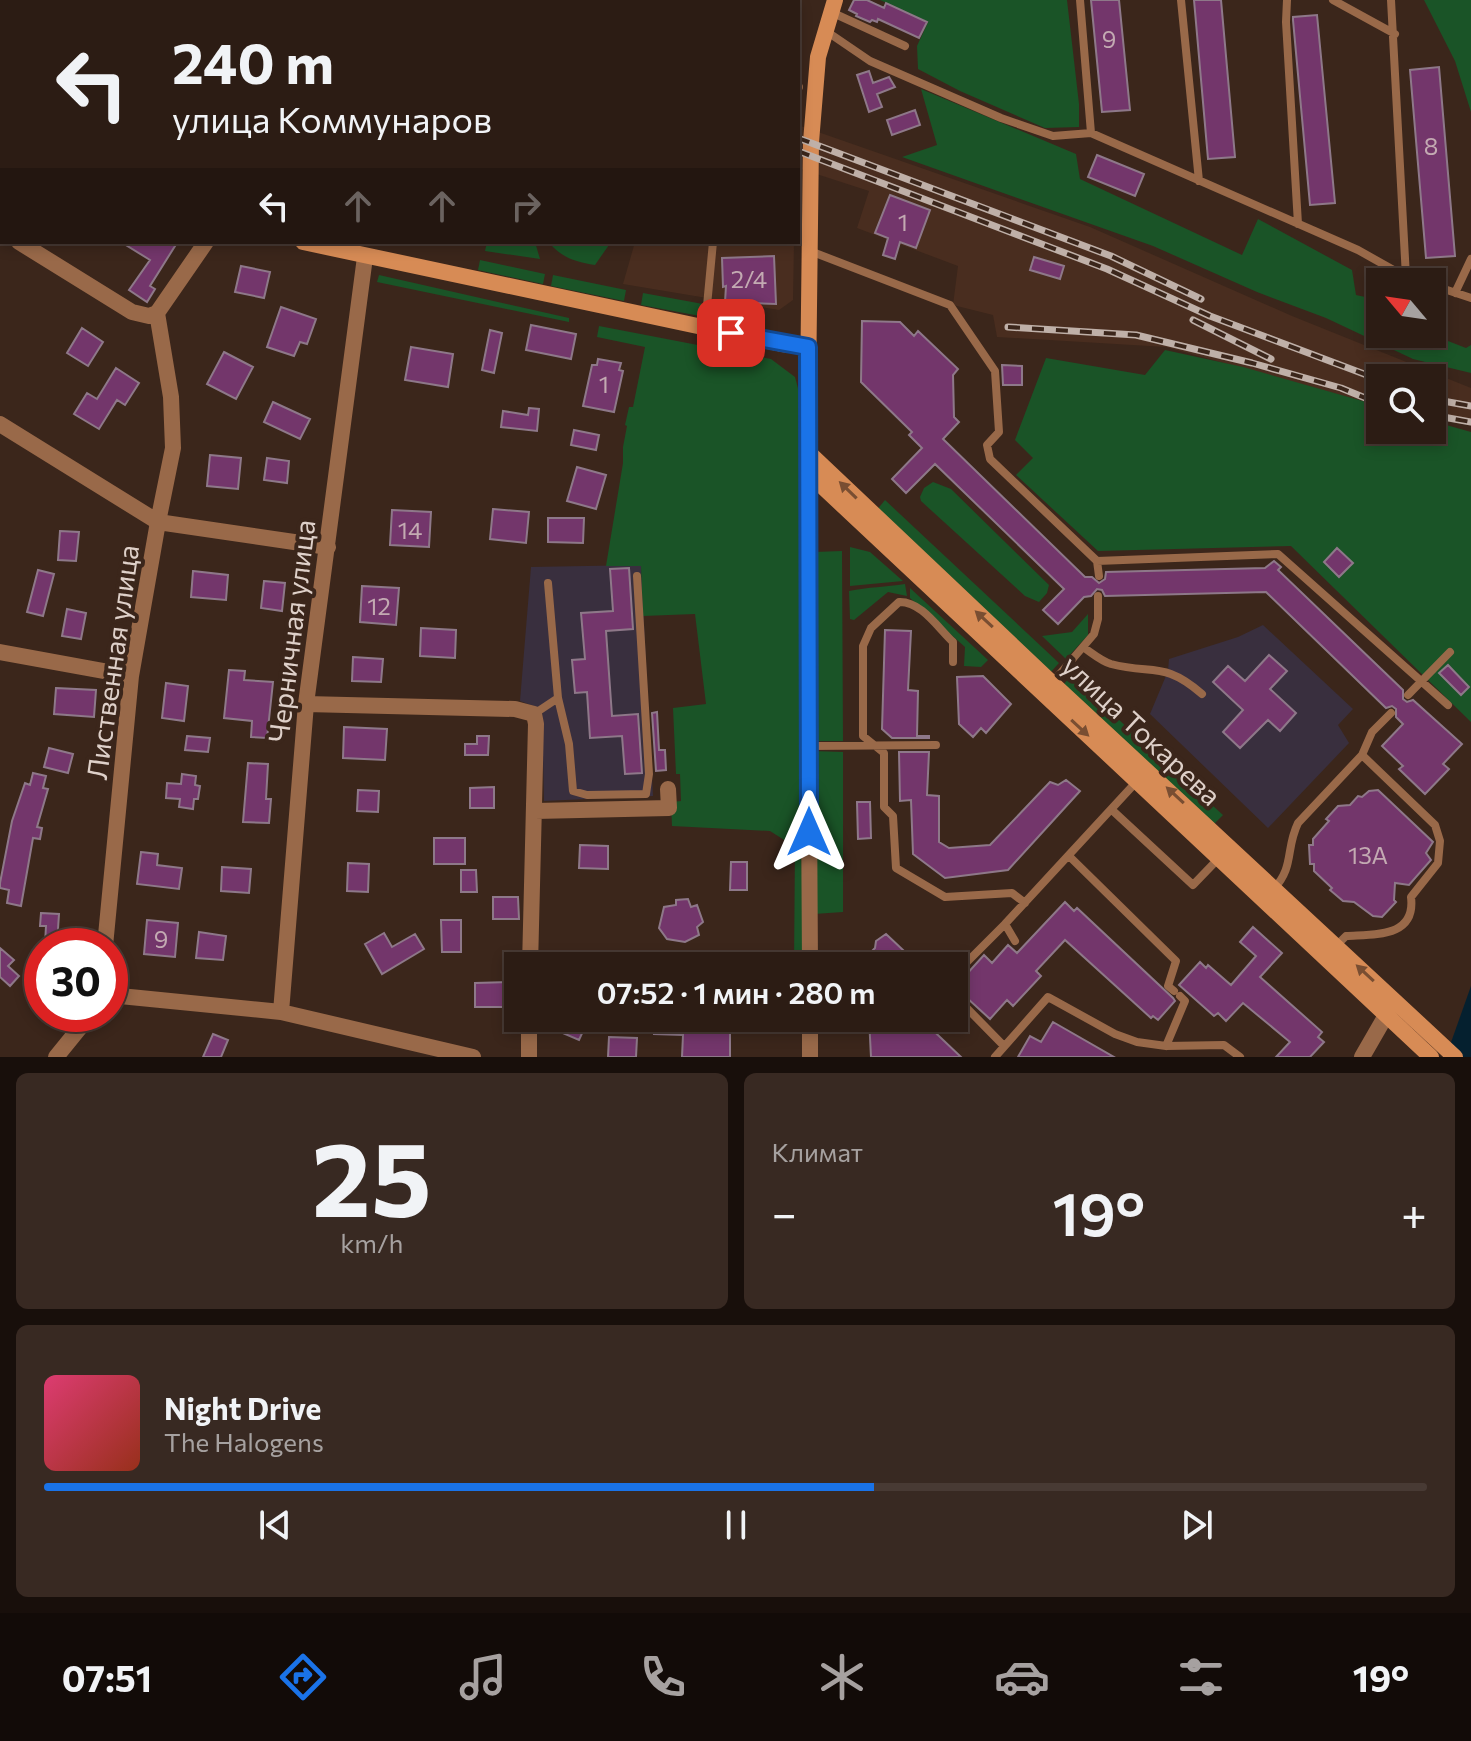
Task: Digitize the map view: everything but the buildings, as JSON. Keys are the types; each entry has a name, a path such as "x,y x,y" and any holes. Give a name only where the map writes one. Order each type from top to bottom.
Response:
{"main road":[{"path":"807,472 810,155 818,57 833,6"},
{"path":"311,244 808,347"},
{"name":"улица Токарева","path":"807,451 1048,688"},
{"name":"улица Токарева","path":"807,472 1048,688 1437,1051 1455,1057"},
{"name":"улица Токарева","path":"1269,894 1336,946 1390,1007"}],"street":[{"path":"22,244 132,312 149,316 157,313 205,244"},
{"name":"Черничная улица","path":"281,1012 306,704 365,257"},
{"path":"157,313 171,397 173,448 158,522 328,547"},
{"name":"Лиственная улица","path":"0,424 158,522 131,676 107,928"},
{"path":"807,472 810,952"},
{"path":"0,652 131,676"},
{"path":"306,704 515,709 534,714 535,811 524,908 529,952"},
{"path":"535,811 669,808 668,789"},
{"path":"128,997 281,1012 473,1057"},
{"path":"1362,1057 1390,1007"},
{"path":"56,1057 76,1032"},
{"path":"529,1032 529,1057"},
{"path":"810,1032 810,1057"}],"lane":[{"path":"1080,0 1091,133"},
{"path":"1181,0 1199,181"},
{"path":"1287,0 1298,224"},
{"path":"1333,0 1395,34"},
{"path":"1391,0 1406,268"},
{"path":"833,6 905,46"},
{"path":"825,30 870,61 1001,118 1053,136 1091,133 1358,250 1390,268"},
{"path":"705,328 713,244"},
{"path":"809,251 950,305 995,371 999,432 987,445 990,459 1097,561 1099,576"},
{"path":"1455,293 1471,259"},
{"path":"1446,290 1471,298"},
{"path":"1097,561 1278,554 1448,705"},
{"path":"548,583 558,698 569,744 573,791 587,795 646,794 649,774 637,576"},
{"path":"1048,688 1094,634 1098,619 1098,596"},
{"path":"953,662 953,642 909,601 899,602 871,628 863,646 863,736 884,753 884,807 893,816 896,868 945,897 1012,893 1025,903"},
{"path":"1083,647 1109,664 1168,671 1202,694"},
{"path":"1408,695 1450,652"},
{"path":"534,714 558,698"},
{"path":"1269,894 1288,869 1292,835 1298,823 1362,755 1372,732 1391,713"},
{"path":"809,746 936,745"},
{"path":"1336,946 1346,936 1388,934 1403,925 1413,909 1411,897 1438,863 1440,841 1435,825 1362,755"},
{"path":"968,961 1142,775"},
{"path":"1112,810 1193,885 1224,852"},
{"path":"1069,856 1176,961 1168,986 1185,1001 1166,1046"},
{"path":"1005,924 1015,941"},
{"path":"995,1057 1048,997 1115,1034 1137,1042 1166,1046 1224,1045 1240,1057"},
{"path":"968,1009 1004,1046"}],"shaded area":[{"path":"800,126 1090,227 1366,348 1411,364 1366,364 1366,402 1166,347 997,337 993,315 953,305 958,266 857,228 869,191 800,169"},
{"path":"634,244 794,244 793,300 779,310 623,284"},
{"path":"1446,378 1471,388 1471,424 1446,420"},
{"path":"641,565 653,796 544,801 542,709 520,701 531,567"},
{"path":"1263,625 1353,709 1338,725 1349,743 1268,828 1150,714 1168,671 1169,659 1238,637"}],"green space":[{"path":"880,0 1067,0 1079,127 1045,128 918,69 917,46 928,22"},
{"path":"1424,0 1471,0 1471,112 1455,61"},
{"path":"921,89 1076,154 1080,179 1242,255 1258,219 1352,270 1356,295 1366,297 1366,337 1153,246 902,157 937,145"},
{"path":"487,244 536,244 540,259 485,251"},
{"path":"610,244 595,265 567,257 552,246"},
{"path":"480,260 545,274 543,284 478,270"},
{"path":"379,275 569,318 569,322 377,282"},
{"path":"553,275 626,290 624,301 551,286"},
{"path":"643,293 703,304 700,316 641,305"},
{"path":"599,326 771,359 795,377 802,393 801,845 805,952 794,952 795,844 770,831 672,826 671,802 681,801 680,774 676,774 673,708 706,704 695,614 643,616 641,566 606,566 623,463 625,425 629,407 633,407 645,347 597,337"},
{"path":"1446,340 1466,348 1471,345 1471,373 1446,367 1446,364 1413,359 1390,348 1446,348"},
{"path":"1165,350 1243,367 1366,402 1366,444 1446,444 1446,425 1471,432 1471,722 1291,546 1098,551 1016,475 1033,458 1015,440 1046,358 1145,375"},
{"path":"933,482 951,489 1049,585 1039,602 1025,596 921,501 924,488"},
{"path":"885,500 1059,663 1049,674 876,511"},
{"path":"850,547 870,552 903,581 850,586"},
{"path":"842,551 843,741 814,741 814,552"},
{"path":"905,584 907,596 888,592 854,620 850,619 849,591"},
{"path":"910,588 988,660 981,667 964,666 965,647 910,598"},
{"path":"1088,614 1088,635 1066,659 1042,636 1072,632"},
{"path":"1071,676 1223,815 1213,825 1062,686"},
{"path":"813,751 843,752 843,912 814,914"}],"water":[{"path":"1471,986 1471,1057 1448,1057 1449,1048"}],"railway":[{"path":"800,139 1111,256 1201,299"},
{"path":"800,152 1107,269 1210,316 1366,375"},
{"path":"1193,320 1271,359"},
{"path":"1008,327 1136,335 1252,363 1341,388 1366,398"},
{"path":"1446,402 1471,406"},
{"path":"1446,418 1471,422"}],"route":[{"path":"731,333 808,347 809,832"}]}
